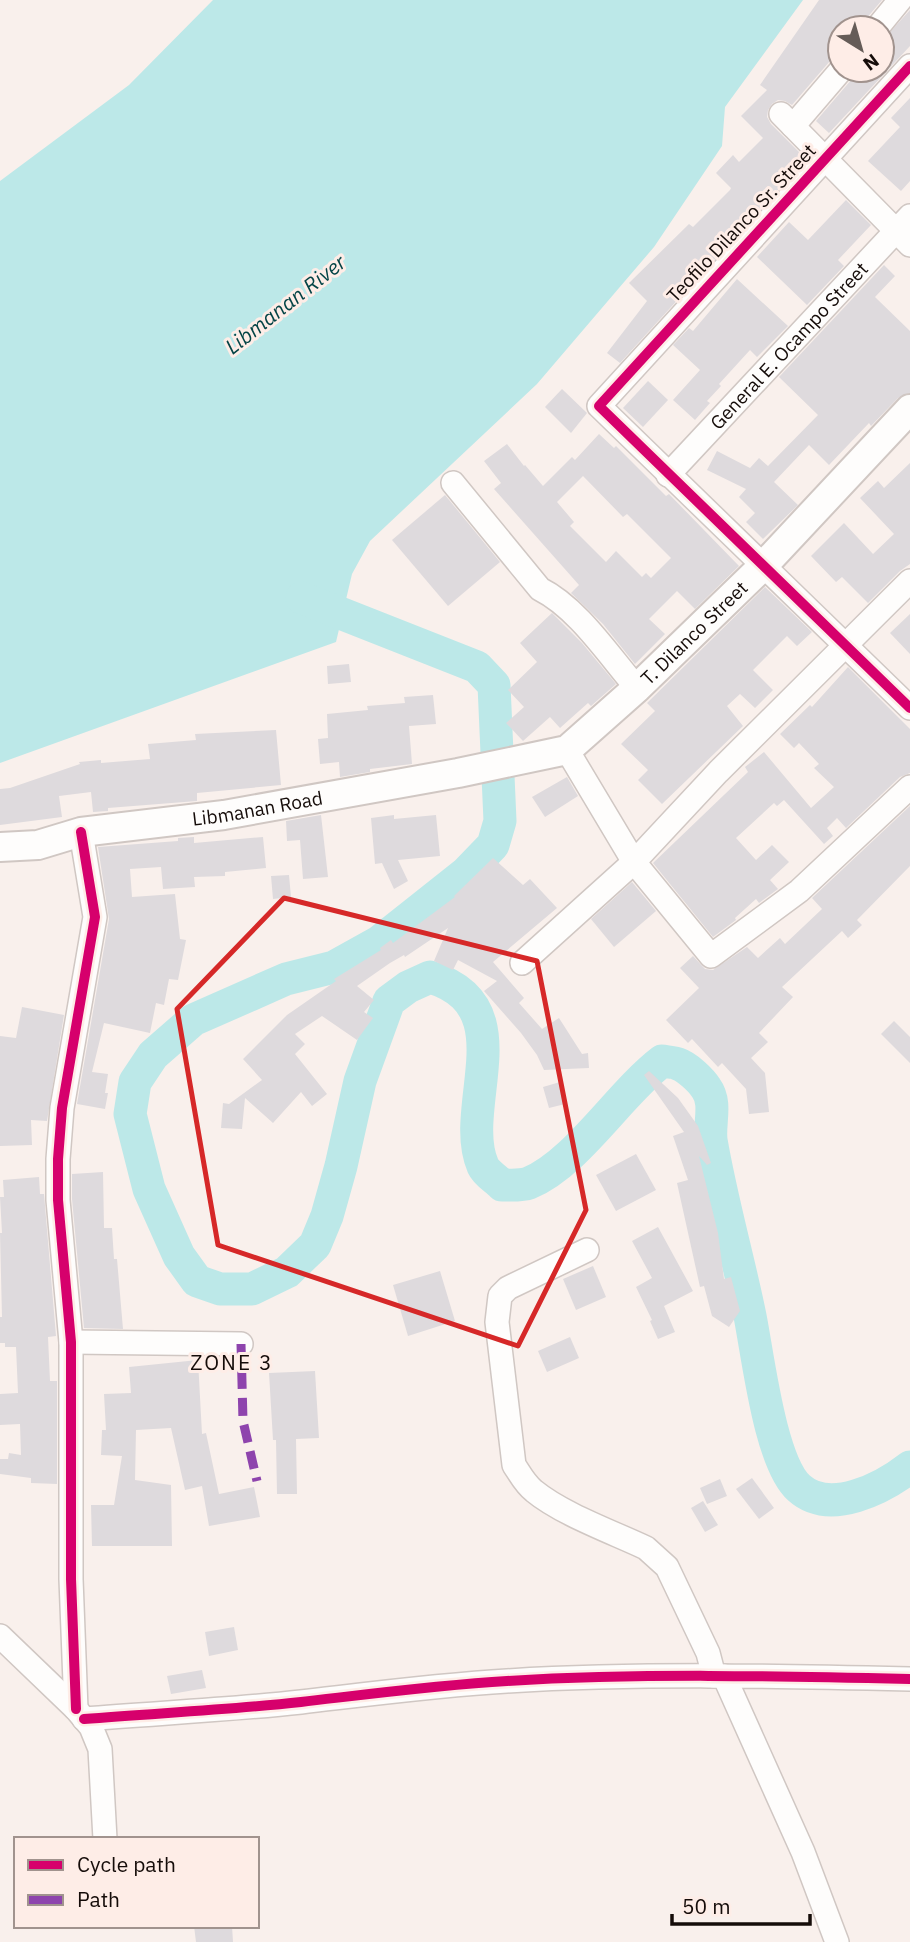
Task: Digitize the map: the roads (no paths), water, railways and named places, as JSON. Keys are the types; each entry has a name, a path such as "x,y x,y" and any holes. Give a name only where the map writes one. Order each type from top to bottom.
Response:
{"main road":[{"name":"T. Dilanco Street","path":"566,750 637,688 764,565 910,409"},
{"name":"Libmanan Road","path":"0,847 38,845 81,832 224,815 458,773 566,750"}],"street":[{"path":"888,14 900,0"},
{"name":"Teofilo Dilanco Sr. Street","path":"668,475 599,406 910,66"},
{"path":"826,84 787,120 824,158 905,231"},
{"name":"General E. Ocampo Street","path":"668,475 905,231"},
{"path":"668,475 910,708"},
{"path":"453,483 540,589 556,597 569,610 637,688"},
{"path":"522,963 634,862 718,772 910,581"},
{"path":"566,750 634,862 711,956 799,891 910,787"},
{"path":"80,1714 71,1579 71,1342 58,1200 58,1159 62,1108 95,917 81,832"},
{"path":"587,1250 508,1288 500,1296 497,1322 514,1465 535,1492 646,1548 667,1567 803,1852 837,1942"},
{"path":"71,1342 241,1344"},
{"path":"0,1636 91,1727 100,1749 105,1837"},
{"path":"80,1714 300,1702 370,1692 575,1677 910,1679"}],"water":[{"name":"Libmanan River","path":"213,0 803,0 725,107 722,146 654,247 537,384 370,541 352,574 336,642 0,763 0,181 129,85"}],"waterway":[{"path":"302,598 477,667 494,685 500,821 493,845 466,873 379,942 334,967 286,979 193,1020 153,1055 135,1082 130,1114 149,1189 179,1256 197,1281 220,1289 252,1289 287,1272 315,1245 327,1216 341,1166 360,1081 389,1001 408,987 430,977 459,991 475,1010 482,1034 483,1060 477,1142 484,1169 502,1185 529,1183 564,1160 662,1061 682,1066 697,1078 706,1088 711,1100 711,1140 715,1162 773,1433 789,1475 799,1488 812,1496 841,1499 871,1490 910,1467"}],"district":[{"name":"ZONE 3","path":"232,1362"}]}
